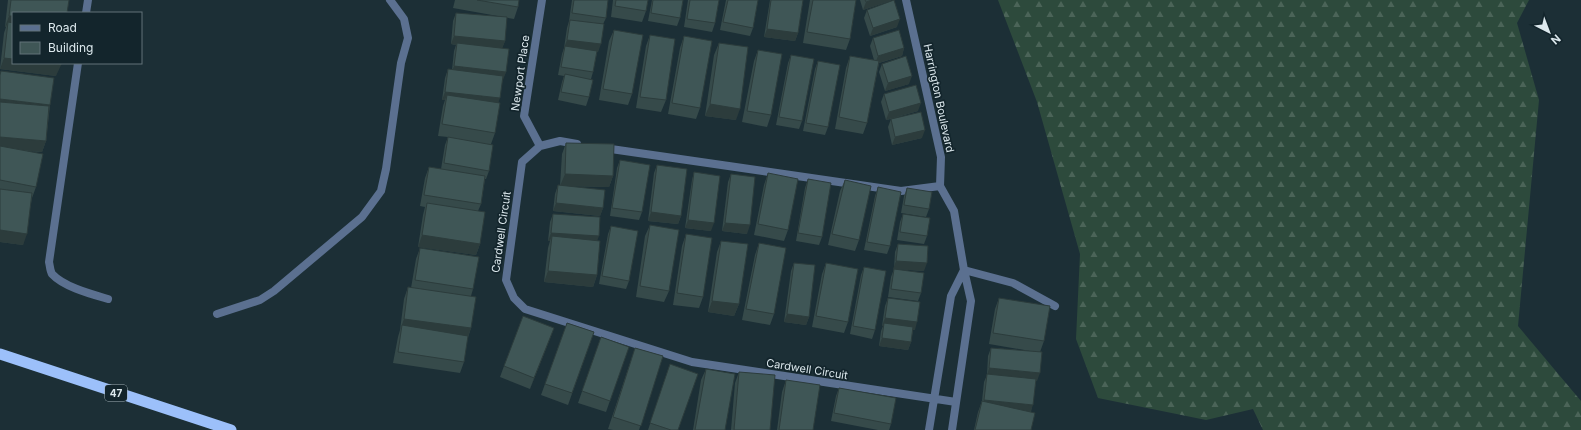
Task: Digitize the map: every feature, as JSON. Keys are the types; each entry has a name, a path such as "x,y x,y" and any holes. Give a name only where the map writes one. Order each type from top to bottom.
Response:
{"highway":[{"name":"47","path":"0,354 231,430"}],"street":[{"path":"86,12 88,0"},
{"path":"217,314 260,300 274,291 362,217 381,191 386,169 401,63 408,38 404,19 390,0"},
{"name":"Newport Place","path":"540,146 524,116 542,0"},
{"name":"Harrington Boulevard","path":"906,0 942,157 940,186"},
{"path":"78,64 49,262 51,273 61,281 85,292 108,299"},
{"path":"540,146 560,142 582,145"},
{"name":"Cardwell Circuit","path":"540,146 522,162 506,280 514,298 525,309 692,362 934,400 956,402"},
{"path":"598,147 901,192 940,186 954,211 971,301 952,430"},
{"path":"929,430 951,296 964,270"},
{"path":"964,270 1013,282 1056,306"}],"green space":[{"path":"998,0 1529,0 1517,23 1539,100 1518,326 1581,401 1581,430 1263,430 1253,409 1206,420 1098,398 1076,339 1080,254 1037,102"}],"building":[{"path":"11,0 69,0 67,12 12,12 12,16 9,16"},
{"path":"477,0 519,0 518,7"},
{"path":"574,0 608,0 606,18 572,13"},
{"path":"616,0 648,0 646,11 615,6"},
{"path":"653,0 683,0 680,18 651,13"},
{"path":"690,0 719,0 715,23 687,19"},
{"path":"728,0 758,0 753,28 723,22"},
{"path":"771,0 803,0 798,33 767,29"},
{"path":"813,0 856,0 850,39 807,32"},
{"path":"894,0 900,19 873,28 867,10"},
{"path":"456,13 507,17 505,41 454,36"},
{"path":"570,20 604,24 601,44 567,40"},
{"path":"8,22 12,23 12,59 4,58"},
{"path":"614,30 643,35 632,94 603,89"},
{"path":"899,30 904,48 878,56 873,38"},
{"path":"650,35 675,39 666,100 640,97"},
{"path":"684,36 712,41 700,108 672,103"},
{"path":"457,43 509,49 506,72 454,66"},
{"path":"719,43 748,47 740,109 710,104"},
{"path":"565,46 597,51 593,72 561,67"},
{"path":"758,50 782,54 771,115 747,111"},
{"path":"791,55 814,59 802,121 779,117"},
{"path":"850,56 879,61 867,123 839,117"},
{"path":"906,56 912,76 888,83 882,64"},
{"path":"818,61 840,65 828,127 806,123"},
{"path":"448,69 503,76 500,98 445,92"},
{"path":"1,71 54,78 50,105 0,99"},
{"path":"565,74 593,80 589,97 561,92"},
{"path":"916,85 921,103 889,112 884,94"},
{"path":"447,95 500,103 495,133 442,124"},
{"path":"0,102 49,106 46,141 0,137"},
{"path":"921,112 925,130 895,137 891,119"},
{"path":"448,137 493,145 489,171 444,163"},
{"path":"566,143 614,144 613,176 565,174"},
{"path":"0,146 43,154 36,187 0,180"},
{"path":"620,160 650,165 642,212 612,208"},
{"path":"657,165 687,169 681,216 651,212"},
{"path":"429,167 485,176 481,204 424,195"},
{"path":"694,172 720,176 714,223 688,220"},
{"path":"768,173 798,179 788,230 758,224"},
{"path":"731,174 755,177 750,225 725,223"},
{"path":"808,179 831,183 822,237 798,233"},
{"path":"845,180 871,186 859,240 832,234"},
{"path":"558,185 605,190 603,208 556,203"},
{"path":"878,187 901,192 890,246 867,242"},
{"path":"907,188 932,192 929,209 904,205"},
{"path":"0,189 32,193 27,234 0,230"},
{"path":"427,203 485,212 480,244 422,235"},
{"path":"553,214 600,217 599,236 551,233"},
{"path":"903,214 930,218 927,236 900,232"},
{"path":"650,225 679,230 669,291 640,286"},
{"path":"611,226 638,231 629,281 602,276"},
{"path":"686,234 712,238 703,297 677,293"},
{"path":"552,236 600,241 597,275 548,271"},
{"path":"721,241 748,244 739,304 712,301"},
{"path":"759,243 786,248 774,314 746,309"},
{"path":"898,244 928,246 927,263 896,261"},
{"path":"420,248 479,257 473,289 415,280"},
{"path":"794,263 815,265 809,317 787,314"},
{"path":"826,263 858,269 848,322 816,316"},
{"path":"864,267 886,271 875,330 853,326"},
{"path":"894,269 924,273 921,293 891,289"},
{"path":"408,287 476,297 471,328 404,319"},
{"path":"888,298 920,302 917,322 885,318"},
{"path":"999,298 1050,306 1044,341 993,333"},
{"path":"523,316 554,328 534,378 504,366"},
{"path":"567,323 594,332 572,393 545,384"},
{"path":"884,323 913,327 911,342 882,338"},
{"path":"402,325 468,336 464,362 398,352"},
{"path":"601,337 629,347 610,401 582,391"},
{"path":"635,348 663,356 641,426 613,417"},
{"path":"991,348 1042,352 1040,373 989,368"},
{"path":"670,364 698,374 678,430 671,430 650,423"},
{"path":"706,369 735,374 725,430 695,430"},
{"path":"739,372 775,375 770,430 734,430"},
{"path":"987,374 1036,379 1033,405 984,400"},
{"path":"786,380 820,385 813,430 779,430"},
{"path":"839,388 896,398 891,424 834,413"},
{"path":"982,401 1035,413 1031,430 975,430"}]}
